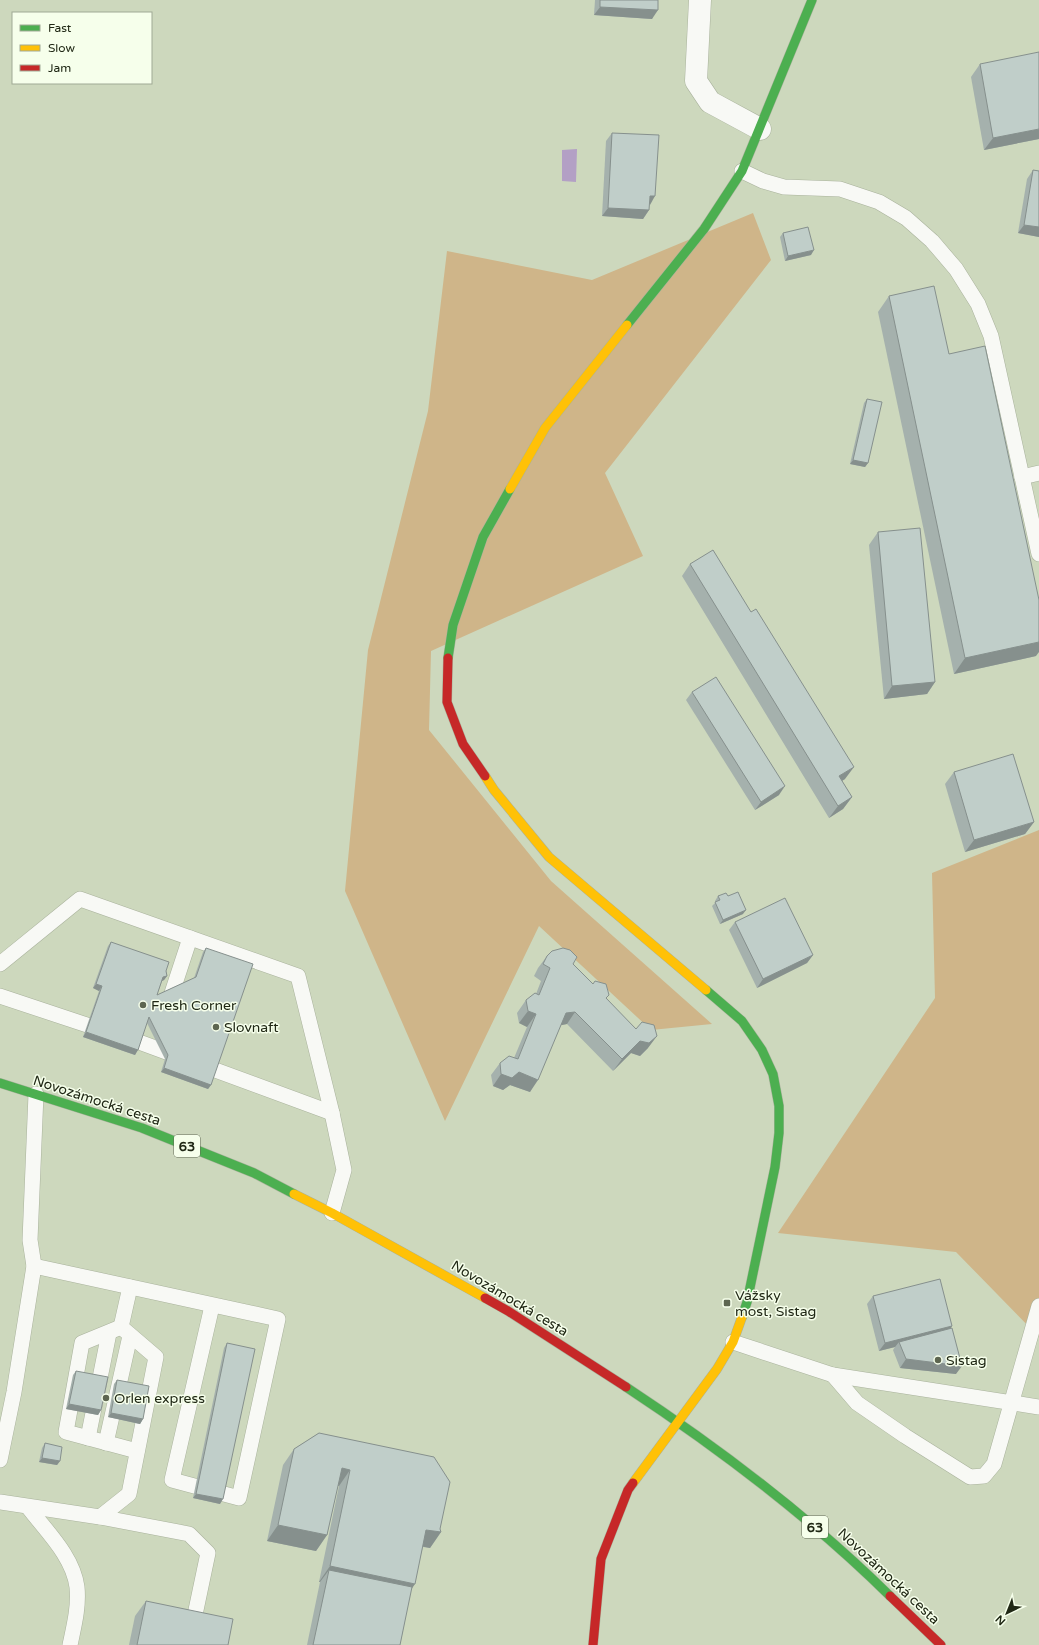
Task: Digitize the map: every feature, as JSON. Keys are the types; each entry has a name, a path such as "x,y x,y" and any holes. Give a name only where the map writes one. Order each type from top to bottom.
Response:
{"street":[{"path":"700,0 696,81 710,102 760,129"},
{"path":"593,1645 601,1559 628,1490 717,1369 733,1342 747,1302 775,1167 779,1133 779,1106 773,1074 762,1050 742,1021 549,857 494,790 463,744 447,702 448,657 453,625 483,537 545,428 704,228 742,171 812,0"},
{"name":"Novozámocká cesta","path":"0,1083 142,1128 254,1173 332,1213 508,1311 584,1359 678,1422 816,1527 864,1570 942,1645"}],"lane":[{"path":"742,171 763,181 784,187 840,189 879,202 906,218 932,241 956,269 978,304 991,336 1039,554"},
{"path":"1022,477 1039,473"},
{"path":"0,964 80,898 298,976 332,1113 344,1170 332,1213"},
{"path":"164,1018 190,938"},
{"path":"0,996 87,1025"},
{"path":"154,1048 159,1033"},
{"path":"139,1042 332,1113"},
{"path":"0,1460 14,1392 34,1266 30,1240 36,1094"},
{"path":"34,1266 278,1320 239,1498 172,1480 212,1306"},
{"path":"88,1438 120,1332 130,1287"},
{"path":"832,1375 857,1403 905,1436 970,1477 984,1476 994,1464 1039,1306"},
{"path":"120,1332 82,1343 66,1432 137,1451"},
{"path":"106,1443 120,1332"},
{"path":"100,1517 129,1494 156,1357 120,1332"},
{"path":"733,1342 832,1375 1039,1407"},
{"path":"0,1502 100,1517 189,1534 208,1553 192,1629"},
{"path":"28,1507 67,1558 76,1586 77,1608 70,1645"}],"shaded area":[{"path":"577,149 576,182 562,181 562,150"},
{"path":"753,213 771,260 605,473 643,556 431,651 429,730 551,881 712,1024 651,1030 539,926 445,1121 345,891 368,650 428,411 447,251 592,280"},
{"path":"1039,830 1039,1337 956,1252 778,1233 935,998 932,873"}],"building":[{"path":"600,0 658,0 658,10 600,7"},
{"path":"1039,52 1039,129 993,138 980,64"},
{"path":"612,133 659,135 655,196 650,196 649,210 608,208"},
{"path":"1033,170 1039,171 1039,227 1024,225"},
{"path":"808,227 814,250 788,256 783,233"},
{"path":"934,286 949,354 985,346 1039,600 1039,642 965,658 889,296"},
{"path":"867,399 882,402 868,463 853,460"},
{"path":"920,528 935,682 892,686 878,532"},
{"path":"713,550 751,612 756,609 854,767 839,776 852,797 838,806 690,564"},
{"path":"716,677 785,786 761,802 692,692"},
{"path":"1013,754 1034,822 974,840 954,772"},
{"path":"738,892 746,910 723,920 715,902 720,900 718,896 726,893 728,896"},
{"path":"785,898 813,955 763,979 735,922"},
{"path":"111,942 169,962 166,971 167,976 163,977 157,995 196,977 206,948 253,964 211,1085 164,1068 168,1055 149,1017 138,1050 86,1032 102,986 96,984"},
{"path":"563,948 570,950 577,957 573,964 593,984 595,981 606,984 609,995 606,998 636,1029 642,1022 654,1025 657,1036 649,1043 640,1041 622,1059 575,1012 566,1013 538,1080 519,1072 512,1078 501,1074 500,1063 509,1056 518,1059 536,1014 528,1011 526,1000 535,993 539,995 550,968 543,964 547,956 552,951"},
{"path":"940,1279 952,1326 885,1343 873,1296"},
{"path":"952,1328 962,1366 906,1359 899,1342"},
{"path":"227,1343 255,1349 223,1499 196,1494"},
{"path":"76,1371 108,1377 101,1410 69,1404"},
{"path":"117,1380 149,1386 143,1419 111,1413"},
{"path":"319,1433 434,1457 450,1482 440,1529 441,1532 426,1530 415,1584 330,1566 350,1470 342,1468 327,1535 278,1525 294,1449"},
{"path":"45,1443 62,1447 60,1461 42,1458"},
{"path":"329,1570 412,1587 400,1645 313,1645"},
{"path":"146,1601 233,1619 228,1645 137,1645"}],"traffic: fast":[{"path":"627,325 704,229 742,171 812,0"},
{"path":"448,658 453,625 483,537 510,489"},
{"path":"706,990 742,1021 762,1050 773,1074 779,1106 779,1133 775,1167 747,1302 742,1317"},
{"path":"0,1083 142,1128 254,1173 294,1194"},
{"path":"626,1387 696,1435 763,1485 828,1539 890,1596"}],"traffic: slow":[{"path":"510,489 545,428 627,325"},
{"path":"485,776 494,790 549,857 706,990"},
{"path":"294,1194 332,1213 485,1298"},
{"path":"633,1483 717,1369 733,1342 742,1317"}],"traffic: jam":[{"path":"448,658 447,702 463,744 485,776"},
{"path":"485,1298 508,1311 626,1387"},
{"path":"593,1645 601,1559 628,1490 633,1483"},
{"path":"890,1596 941,1645"}],"place":[{"name":"Fresh Corner","path":"143,1005"},
{"name":"Slovnaft","path":"216,1027"},
{"name":"Vážsky most, Sistag","path":"727,1303"},
{"name":"Sistag","path":"938,1360"},
{"name":"Orlen express","path":"106,1398"}]}
